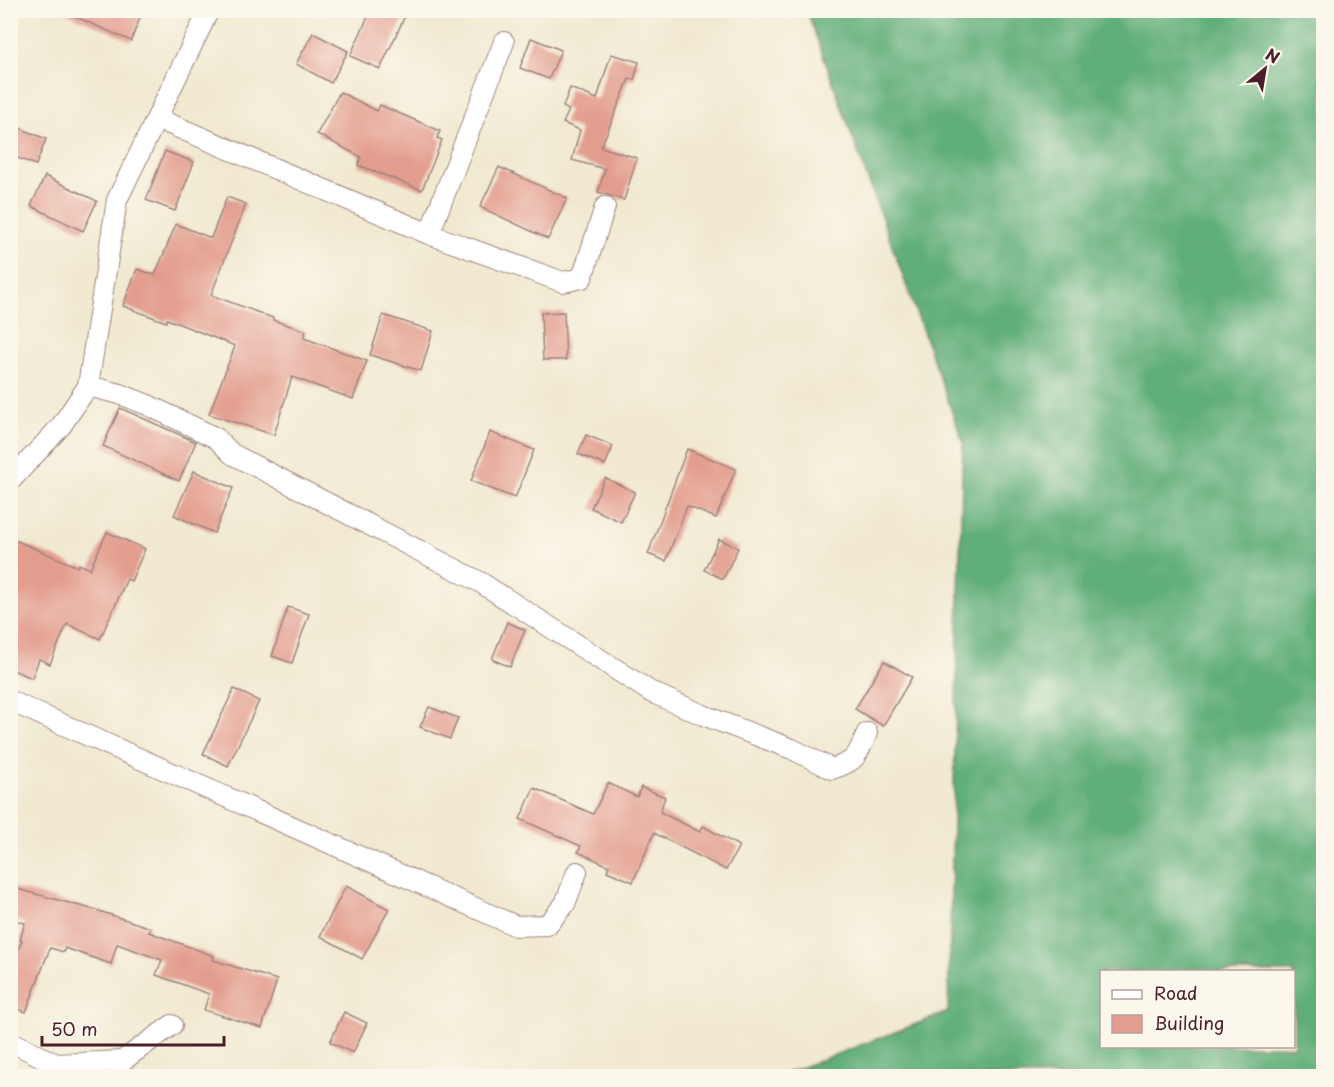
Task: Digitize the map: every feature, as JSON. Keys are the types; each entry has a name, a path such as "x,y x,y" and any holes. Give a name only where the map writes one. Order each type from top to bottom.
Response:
{"street":[{"path":"10,481 60,426 88,386 117,200 209,10"},
{"path":"429,234 504,42"},
{"path":"158,119 429,234 563,282 582,278 605,207"},
{"path":"88,386 120,394 148,405 216,438 232,454 480,582 651,692 703,716 792,749 832,769 856,758 867,733"},
{"path":"10,701 516,926 547,925 565,904 577,872"},
{"path":"10,1041 56,1064 122,1061 172,1025"}],"green space":[{"path":"807,11 1323,11 1323,1076 779,1076 948,1012 963,442"}],"building":[{"path":"60,10 143,10 131,41"},
{"path":"371,10 393,10 405,16 380,69 350,56"},
{"path":"313,33 348,51 331,83 296,64"},
{"path":"531,38 561,50 549,79 520,68"},
{"path":"611,54 639,62 634,80 629,79 601,147 637,158 624,200 598,192 605,169 572,160 580,130 563,123 569,110 563,107 570,88 597,99"},
{"path":"340,92 377,111 380,105 440,131 437,138 442,140 422,190 358,165 361,157 317,134"},
{"path":"10,124 46,139 36,165 10,155"},
{"path":"165,151 194,162 175,211 146,200"},
{"path":"499,167 567,198 548,239 480,207"},
{"path":"45,176 97,201 83,231 31,206"},
{"path":"227,197 246,204 211,295 306,331 304,338 367,361 353,399 292,377 274,435 209,414 235,346 167,319 166,322 123,306 137,269 155,275 176,224 211,238"},
{"path":"564,312 566,360 543,360 541,313"},
{"path":"383,315 433,331 421,371 370,355"},
{"path":"120,408 196,442 179,481 103,446"},
{"path":"490,432 534,450 515,498 471,481"},
{"path":"586,435 613,446 605,465 578,454"},
{"path":"687,449 736,469 716,518 687,506 666,561 648,554"},
{"path":"194,471 233,488 214,533 174,515"},
{"path":"605,478 635,492 621,522 591,508"},
{"path":"107,532 145,549 131,581 127,579 100,639 67,624 50,664 39,659 32,678 10,669 10,538 78,567 79,564 90,569"},
{"path":"719,539 738,548 723,579 704,570"},
{"path":"288,607 309,614 292,663 272,656"},
{"path":"507,622 525,630 510,667 492,659"},
{"path":"884,661 912,677 883,726 855,709"},
{"path":"234,689 259,701 228,766 203,754"},
{"path":"429,707 458,718 450,739 420,727"},
{"path":"608,783 637,797 641,787 665,797 660,812 700,832 703,826 739,846 726,870 654,833 633,882 607,871 609,866 578,852 581,846 520,819 534,788 593,814"},
{"path":"346,886 389,909 362,959 320,936"},
{"path":"10,887 99,911 151,928 149,932 214,956 213,960 277,980 262,1028 204,1010 209,994 156,975 162,960 117,944 111,964 65,948 64,952 50,948 26,1012 10,1006 10,972 22,940 20,940 25,923 10,919"},
{"path":"344,1012 367,1023 353,1053 330,1042"}]}
